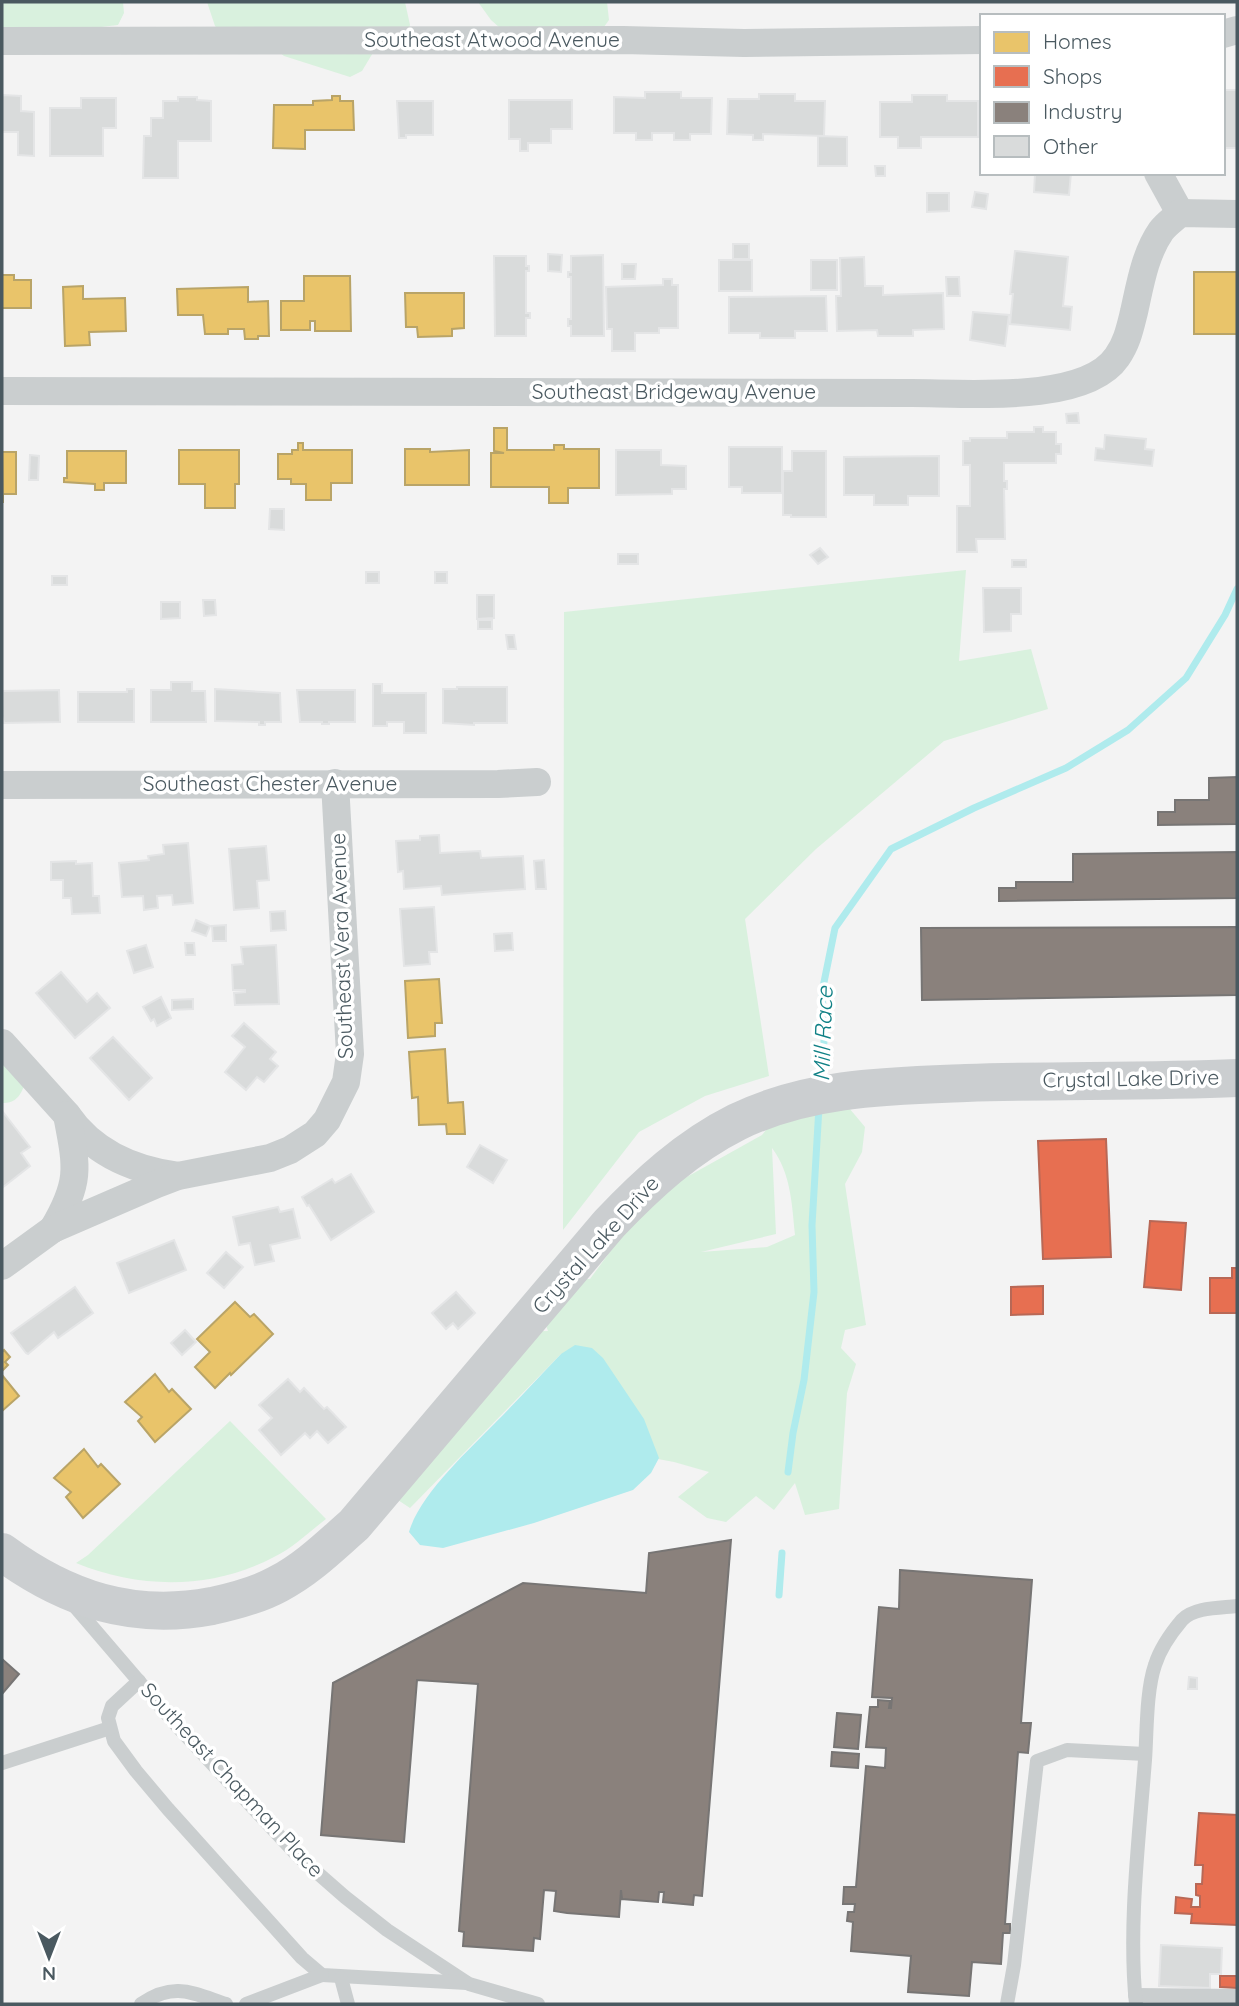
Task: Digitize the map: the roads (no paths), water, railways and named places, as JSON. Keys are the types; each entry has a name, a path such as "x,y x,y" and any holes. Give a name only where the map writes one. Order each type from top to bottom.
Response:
{"street":[{"name":"Southeast Atwood Avenue","path":"2,41 623,40 744,43 980,40"},
{"path":"1159,175 1180,213 1237,214"},
{"name":"Southeast Bridgeway Avenue","path":"2,391 1012,393 1066,388 1101,373 1116,359 1128,338 1150,252 1161,230 1180,213"},
{"name":"Southeast Chester Avenue","path":"2,785 537,782"},
{"name":"Southeast Vera Avenue","path":"2,1266 53,1229 178,1176 270,1158 315,1134 327,1119 346,1082 350,1054 335,783"},
{"path":"2,1044 75,1127 121,1163 155,1173 178,1176"},
{"name":"Crystal Lake Drive","path":"2,1552 59,1588 110,1606 152,1611 195,1609 237,1601 278,1585 315,1560 354,1525 609,1224 647,1184 680,1157 736,1122 796,1099 842,1090 1035,1081 1237,1078"},
{"path":"53,1229 75,1185 74,1153 66,1115"}],"lane":[{"name":"Southeast Chapman Place","path":"59,1588 139,1681 297,1855 387,1930 468,1983 538,2004"},
{"path":"1237,1606 1198,1611 1183,1618 1167,1640 1154,1666 1137,1868 1133,1974 1135,1999 1237,1996"},
{"path":"139,1681 112,1706 108,1718 114,1741 168,1809 302,1958 322,1975"},
{"path":"2,1763 110,1728"},
{"path":"1007,2004 1014,1965 1037,1761 1068,1750 1145,1754"},
{"path":"246,2004 322,1975 468,1983"},
{"path":"341,1978 348,2004"},
{"path":"141,2004 165,1992 183,1990 226,2004"}],"water":[{"path":"575,1345 592,1348 603,1358 644,1419 659,1458 651,1473 633,1490 534,1523 443,1548 420,1545 409,1532 423,1503 434,1488 561,1354"}],"waterway":[{"name":"Mill Race","path":"821,1085 824,1041 822,992 835,928 891,849 974,808 1066,768 1128,730 1186,678 1225,615 1237,589"},
{"name":"Mill Race","path":"788,1472 804,1380 814,1292 812,1225 819,1107"},
{"name":"Mill Race","path":"779,1595 782,1553"}]}
